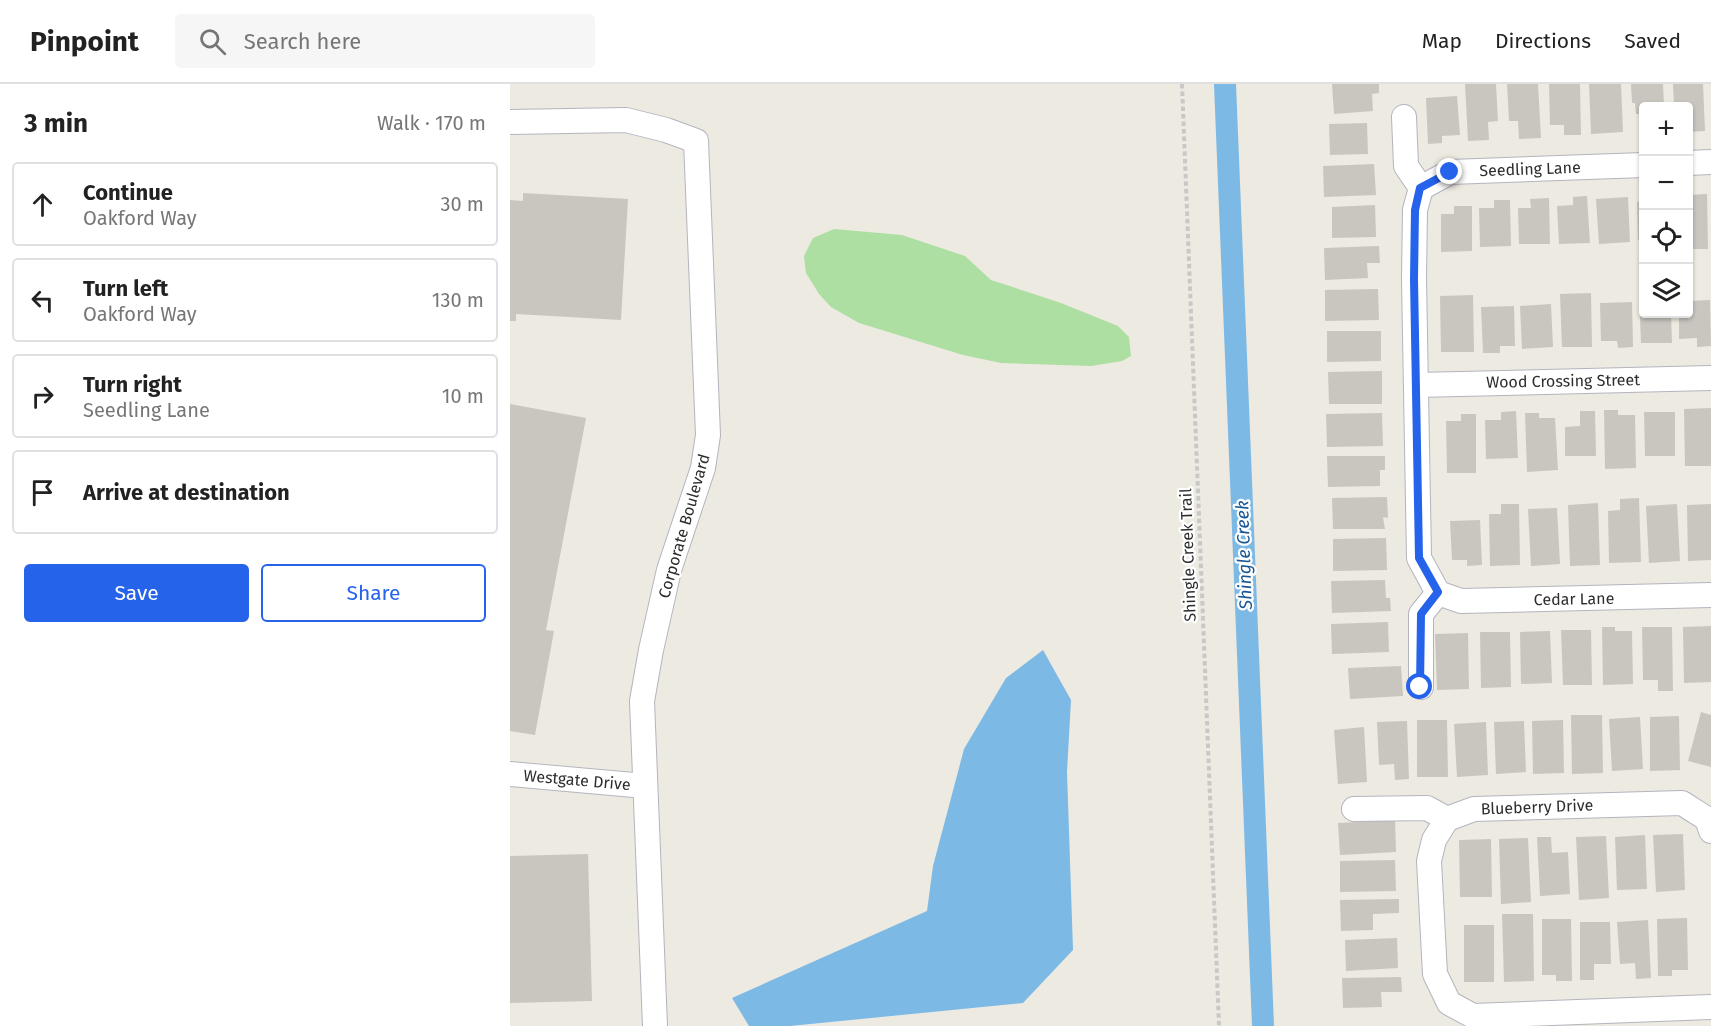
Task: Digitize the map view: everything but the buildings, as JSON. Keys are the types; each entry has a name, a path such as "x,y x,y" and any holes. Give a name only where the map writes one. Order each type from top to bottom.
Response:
{"street":[{"path":"1404,117 1406,166 1420,188 1415,210 1419,558 1438,592 1421,614 1420,687"},
{"name":"Corporate Boulevard","path":"510,122 626,120 666,130 696,141 708,435 703,468 669,570 642,701 655,1026"},
{"path":"1693,163 1711,162"},
{"name":"Seedling Lane","path":"1420,188 1450,172 1639,165"},
{"name":"Wood Crossing Street","path":"1416,385 1711,378"},
{"name":"Cedar Lane","path":"1438,592 1461,601 1711,595"},
{"name":"Westgate Drive","path":"510,774 645,786"},
{"name":"Blueberry Drive","path":"1447,819 1474,809 1682,803 1707,819 1711,831"},
{"path":"1354,809 1427,808 1447,819 1434,840 1430,861 1435,974 1449,1003 1473,1016 1711,1007"}],"path":[{"name":"Shingle Creek Trail","path":"1182,84 1219,1026"}],"green space":[{"path":"834,229 902,235 965,256 991,280 1061,303 1118,326 1129,337 1131,356 1122,361 1091,366 1001,363 963,355 859,323 831,307 819,294 806,273 804,256 813,238"}],"water":[{"path":"1043,650 1071,700 1067,772 1073,950 1023,1003 790,1026 749,1026 732,998 927,911 933,866 964,749 1006,678"}],"waterway":[{"name":"Shingle Creek","path":"1225,84 1263,1026"}],"route":[{"path":"1420,687 1421,614 1438,592 1419,558 1415,210 1420,188 1450,172"}]}
